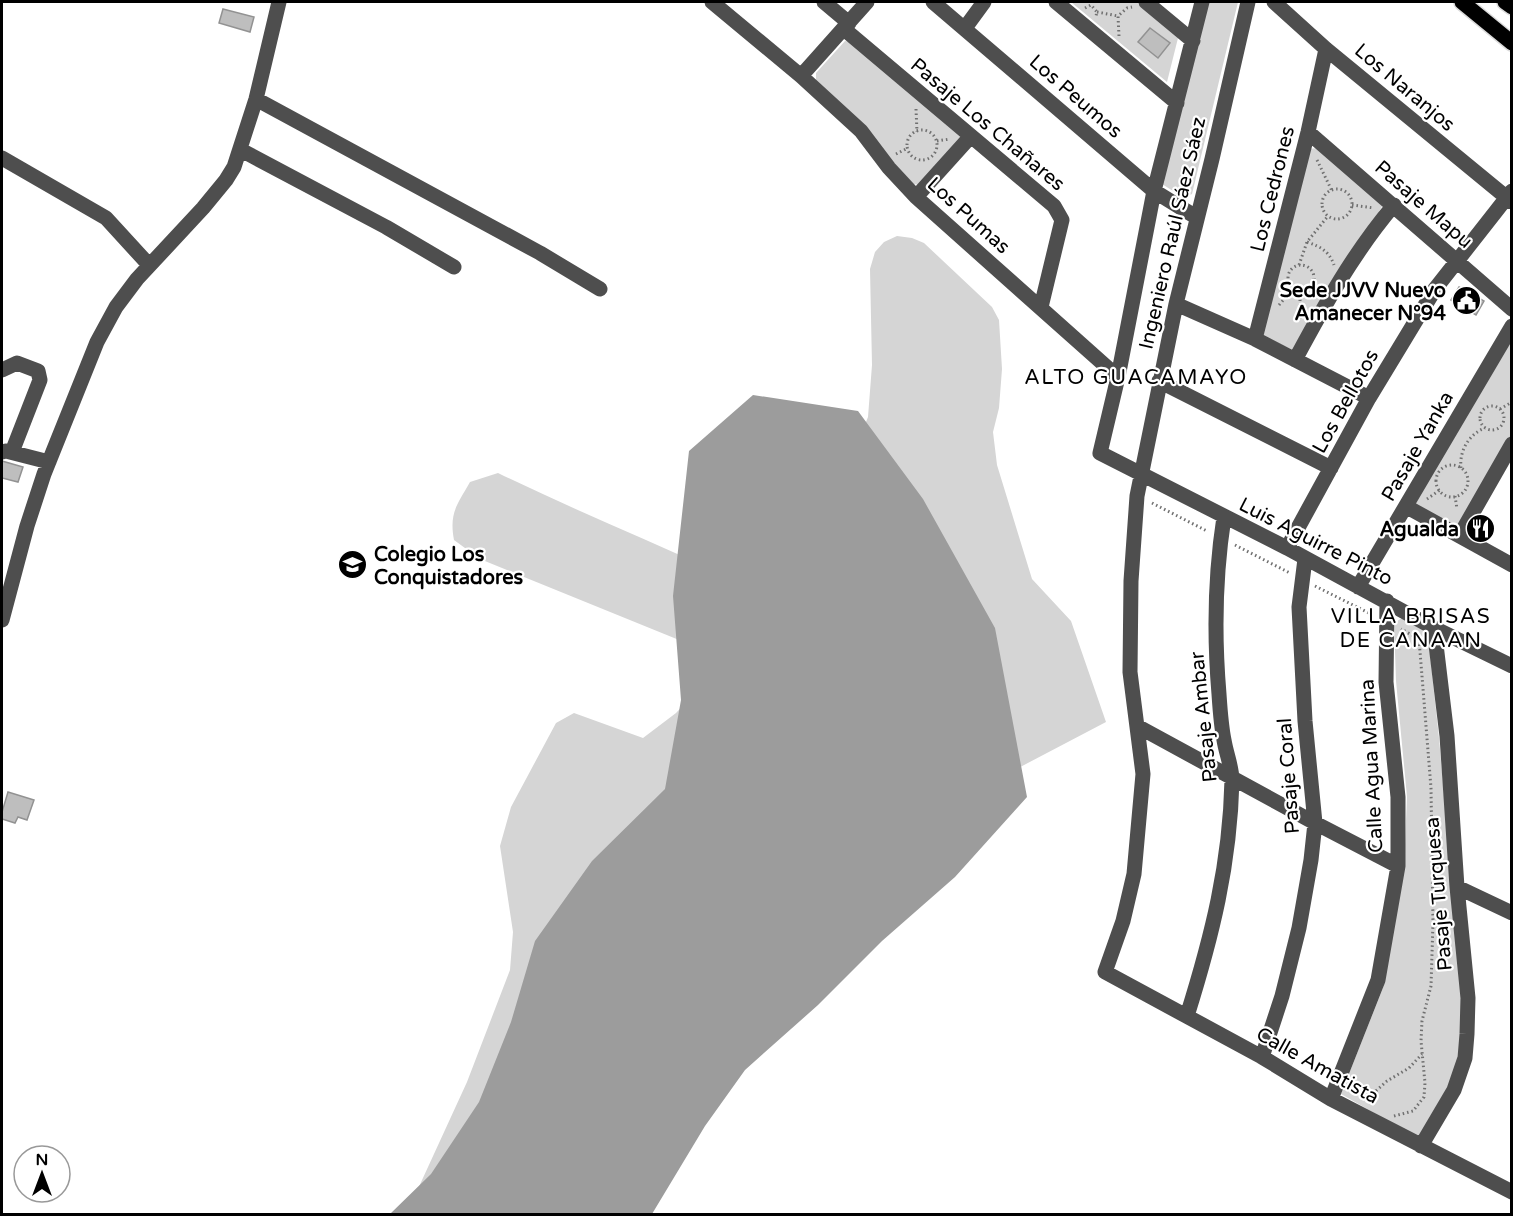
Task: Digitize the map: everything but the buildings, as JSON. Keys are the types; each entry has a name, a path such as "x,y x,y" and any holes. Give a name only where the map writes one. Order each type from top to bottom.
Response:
{"main road":[{"path":"1462,2 1512,43"},
{"path":"1505,2 1512,7"}],"street":[{"path":"2,620 27,526 49,462 97,342 116,307 149,265 226,180 241,150 256,99 279,2"},
{"name":"Los Pumas","path":"712,2 801,76 861,130 889,168 916,197 1118,377"},
{"name":"Pasaje Los Chañares","path":"824,2 846,26 1054,206 1062,220 1041,307"},
{"path":"801,76 867,2"},
{"name":"Los Peumos","path":"933,2 1154,191 1196,217"},
{"path":"965,28 984,2"},
{"path":"1056,2 1177,103"},
{"name":"Ingeniero Raúl Sáez Sáez","path":"1100,453 1118,377 1154,191 1202,2"},
{"name":"Ingeniero Raúl Sáez Sáez","path":"1105,972 1123,921 1134,874 1143,774 1130,672 1131,581 1137,496 1176,304 1248,2"},
{"name":"Los Naranjos","path":"1274,2 1326,49 1510,197"},
{"path":"1149,4 1193,40"},
{"name":"Los Cedrones","path":"1255,339 1307,135 1326,49"},
{"path":"256,99 540,253 600,289"},
{"name":"Pasaje Mapu","path":"1307,135 1394,205 1512,309"},
{"path":"916,197 971,136"},
{"path":"241,150 386,227 454,267"},
{"path":"2,158 106,218 149,265"},
{"name":"Los Bellotos","path":"1287,548 1369,398 1435,289 1510,197"},
{"path":"1295,360 1321,310 1371,232 1394,205"},
{"path":"1176,304 1255,339 1369,398"},
{"name":"Pasaje Yanka","path":"1358,586 1407,507 1512,326"},
{"path":"2,370 17,363 38,371 39,380 7,452 49,462"},
{"path":"1159,381 1331,468"},
{"path":"1460,535 1512,444"},
{"name":"Luis Aguirre Pinto","path":"1100,453 1287,548 1434,628 1512,666"},
{"path":"1407,507 1512,565"},
{"name":"Pasaje Ambar","path":"1187,1016 1206,957 1219,903 1227,850 1232,777 1223,737 1216,648 1218,575 1224,517"},
{"name":"Pasaje Coral","path":"1262,1057 1282,996 1299,928 1315,823 1305,721 1299,607 1305,559"},
{"name":"Calle Agua Marina","path":"1331,1099 1378,980 1398,866 1398,797 1386,682 1387,601"},
{"name":"Pasaje Turquesa","path":"1421,1146 1454,1090 1465,1058 1468,998 1457,887 1447,736 1434,628"},
{"path":"1137,726 1398,866"},
{"path":"1457,887 1512,913"},
{"name":"Calle Amatista","path":"1105,972 1262,1057 1331,1099 1512,1192"}],"path":[{"path":"1084,2 1087,6"},
{"path":"1118,53 1118,16 1127,8 1149,4"},
{"path":"1097,12 1118,16"},
{"path":"916,106 917,132"},
{"path":"927,131 937,141 936,151 929,158 920,160 911,155 908,148 910,137 917,132 927,131"},
{"path":"1307,135 1332,191"},
{"path":"889,158 908,148"},
{"path":"1336,190 1346,193 1352,205 1351,210 1344,217 1335,219 1328,216 1323,210 1323,201 1328,193 1336,190"},
{"path":"1299,265 1307,266 1314,276 1313,284 1303,291 1291,285 1288,277 1292,269 1299,265 1307,242 1328,216"},
{"path":"1307,242 1322,247 1331,256 1340,281"},
{"path":"1500,409 1512,402"},
{"path":"1461,468 1447,466 1439,473 1438,488 1446,495 1461,494 1467,486 1467,476 1461,468 1460,459 1466,443 1477,431 1485,428 1497,429 1502,424 1504,416 1500,409 1489,406 1482,411 1480,418 1485,428"},
{"path":"1502,424 1512,429"},
{"path":"1137,496 1419,639 1431,788 1433,911 1431,986 1422,1021 1422,1054 1426,1089 1424,1097 1413,1111 1391,1117"},
{"path":"1364,1102 1387,1081 1409,1068 1422,1054"}],"shaded area":[{"path":"1071,2 1138,2 1179,34 1167,82"},
{"path":"1208,2 1238,2 1192,194 1184,198 1162,184"},
{"path":"845,41 852,42 961,133 962,140 919,185 914,184 816,82 816,73"},
{"path":"1319,148 1383,205 1293,350 1261,335 1307,149"},
{"path":"897,236 912,238 924,243 992,307 999,320 1002,369 999,408 993,432 997,465 1032,579 1071,621 1106,722 1005,775 393,1214 417,1191 467,1082 510,970 513,932 500,846 511,807 556,723 574,713 643,738 676,713 693,695 716,655 480,559 454,540 453,516 458,503 470,482 498,473 715,571 854,451 868,417 872,365 870,269 875,252 884,242"},
{"path":"1511,335 1511,436 1459,529 1416,505 1416,499"},
{"path":"753,395 858,411 923,499 995,628 1027,797 955,877 882,941 818,1005 745,1070 705,1126 652,1214 390,1214 431,1174 479,1102 511,1022 535,941 592,861 665,789 681,700 673,596 689,451"},
{"path":"1402,618 1424,628 1428,636 1462,1003 1462,1052 1451,1087 1418,1138 1341,1094 1383,988 1404,868 1407,797 1396,681 1394,623"}],"place":[{"name":"Sede JJVV Nuevo Amanecer N°94","path":"1467,301"},
{"name":"Agualda","path":"1480,529"},
{"name":"Colegio Los Conquistadores","path":"353,565"}],"district":[{"name":"ALTO GUACAMAYO","path":"1136,377"},
{"name":"VILLA BRISAS DE CANAAN","path":"1411,628"}]}
